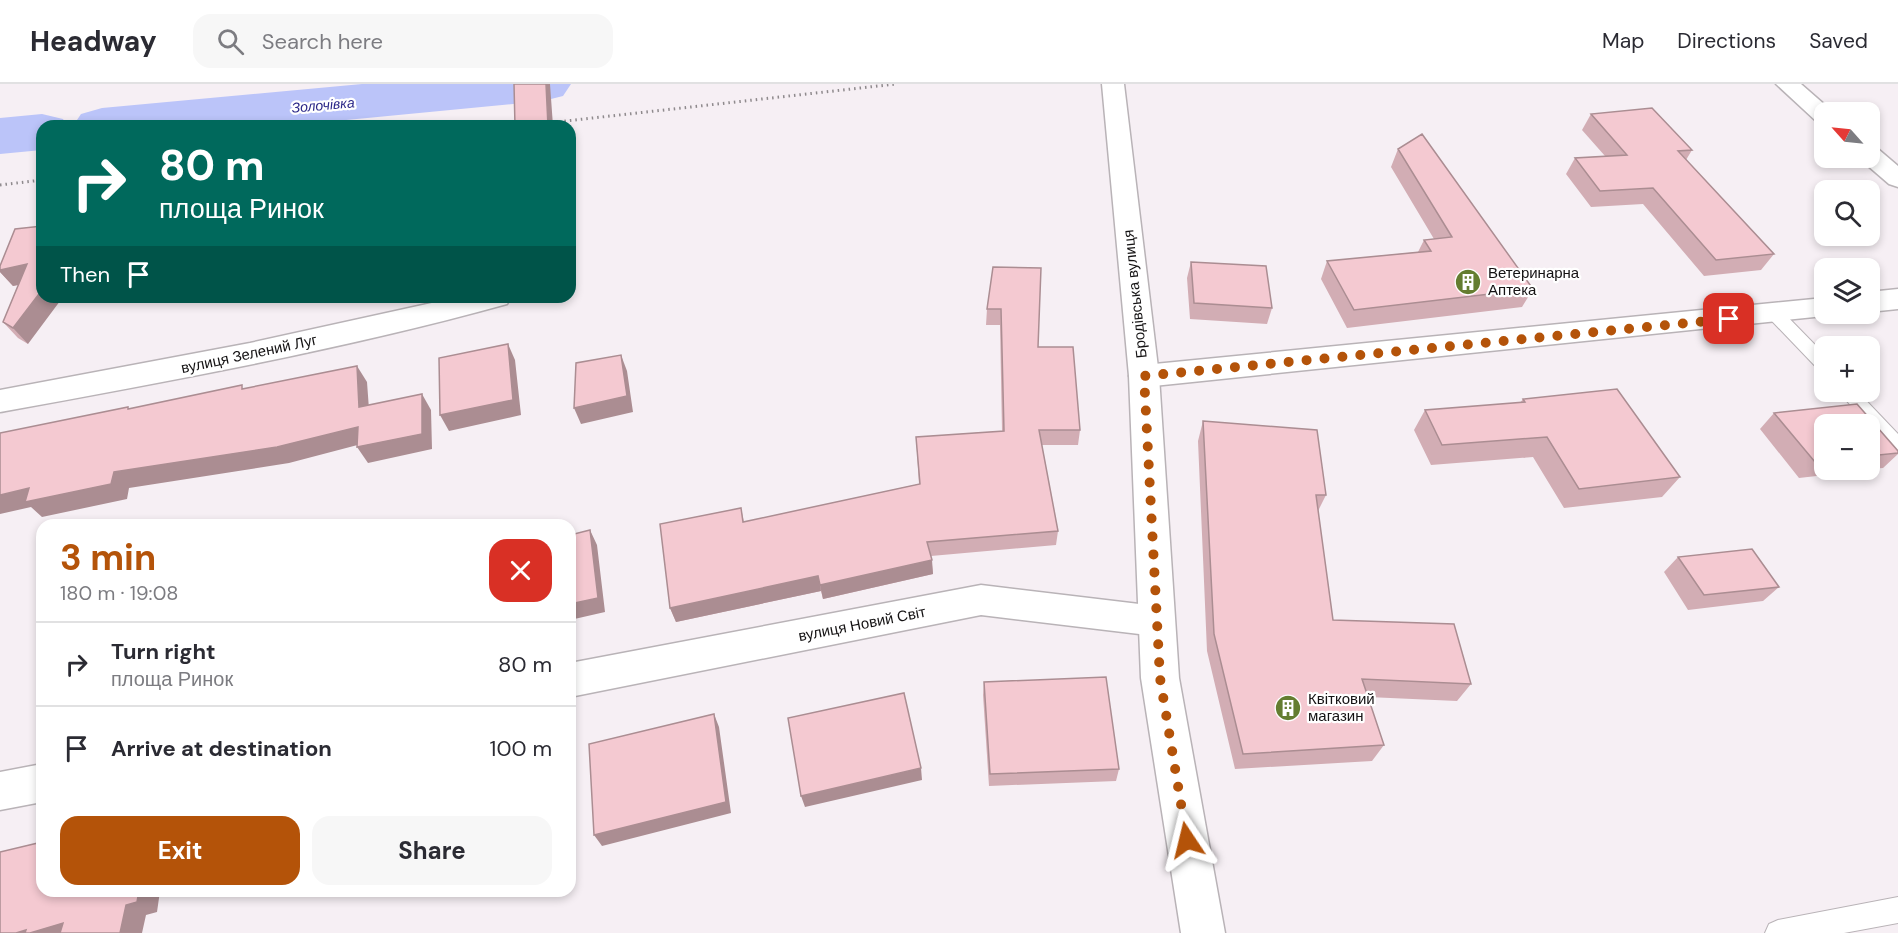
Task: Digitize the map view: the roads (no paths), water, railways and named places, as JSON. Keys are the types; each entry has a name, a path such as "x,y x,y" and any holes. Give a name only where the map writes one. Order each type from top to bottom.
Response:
{"street":[{"name":"Бродівська вулиця","path":"1113,84 1144,376 1160,678 1203,933"},
{"path":"1787,84 1814,107"},
{"path":"1880,163 1898,179"},
{"path":"1880,301 1898,299"},
{"name":"вулиця Зелений Луг","path":"0,401 224,360 474,303"},
{"path":"1144,376 1814,309"},
{"name":"вулиця Новий Світ","path":"576,679 981,600 1156,621"},
{"path":"0,791 36,784"}],"lane":[{"path":"1775,314 1814,355"},
{"path":"1857,402 1898,447"},
{"path":"1778,933 1898,910"}],"waterway":[{"name":"Золочівка","path":"165,120 543,84"},
{"name":"Золочівка","path":"0,136 36,133"}],"place":[{"name":"Ветеринарна Аптека","path":"1468,282"},
{"name":"Квітковий магазин","path":"1288,708"}]}
